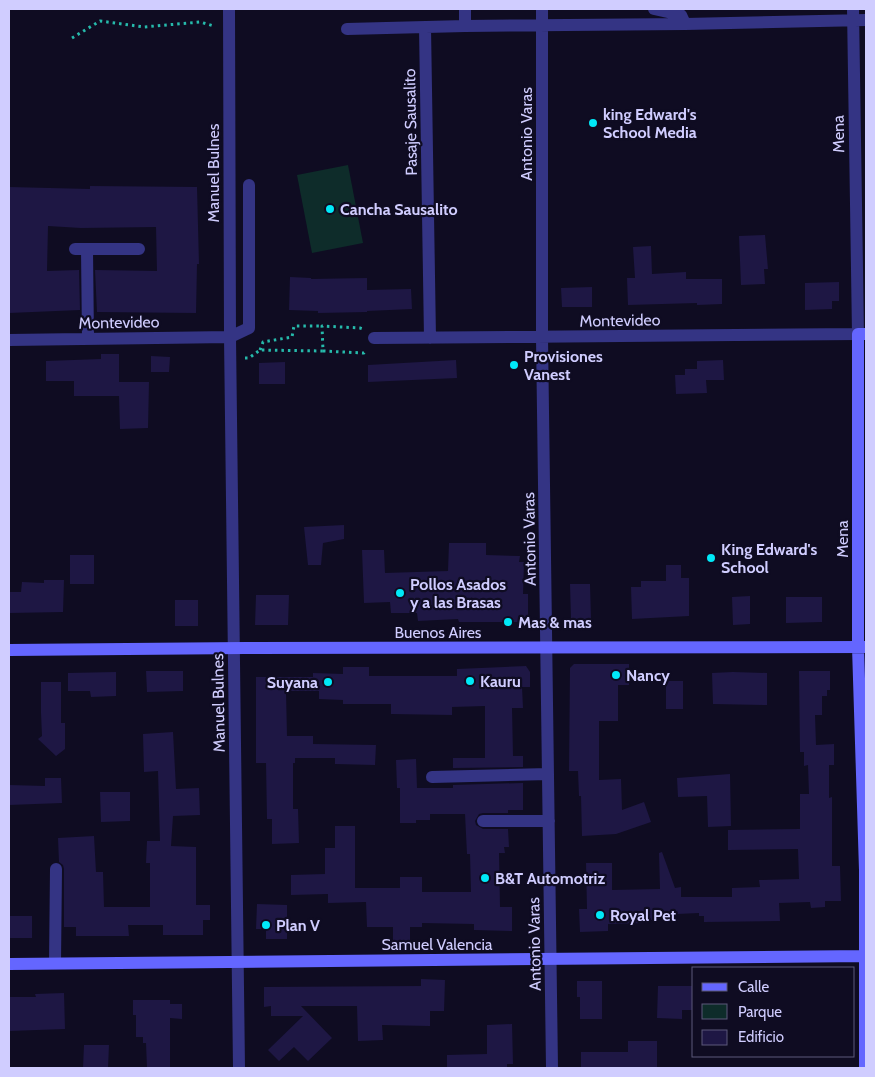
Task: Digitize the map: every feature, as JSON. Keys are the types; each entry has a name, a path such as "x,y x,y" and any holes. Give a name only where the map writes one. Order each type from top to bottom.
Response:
{"street":[{"name":"Manuel Bulnes","path":"229,9 230,359 239,1068"},
{"path":"465,9 465,26"},
{"name":"Antonio Varas","path":"542,9 542,338 552,1068"},
{"path":"654,9 681,16 685,24"},
{"path":"347,29 425,26 685,24 853,15 866,20"},
{"name":"Mena","path":"853,15 862,334 865,1068"},
{"name":"Pasaje Sausalito","path":"425,26 430,338"},
{"path":"230,337 249,328 249,185"},
{"path":"88,339 81,249 139,249"},
{"name":"Montevideo","path":"374,338 862,334"},
{"name":"Montevideo","path":"9,340 230,337"},
{"name":"Buenos Aires","path":"9,650 862,647"},
{"path":"432,777 548,774"},
{"path":"483,821 549,821"},
{"path":"55,963 56,869"},
{"name":"Samuel Valencia","path":"9,964 866,956"}],"path":[{"path":"72,38 100,21 144,27 200,22 229,30"},
{"path":"230,359 249,358 260,350 263,342 292,337 294,326 360,328 374,338 364,353 260,350"},
{"path":"322,326 323,351"}],"green space":[{"name":"Cancha Sausalito","path":"348,165 363,243 312,253 297,175"}],"building":[{"path":"90,186 197,187 199,264 197,264 196,313 97,312 95,270 157,271 156,227 81,228 48,226 47,271 79,270 80,310 9,313 9,187 90,189"},
{"path":"765,235 768,269 764,269 765,284 741,285 739,236"},
{"path":"651,246 652,274 686,272 686,279 722,279 722,304 628,305 627,278 635,278 633,247"},
{"path":"290,277 311,279 367,278 367,290 411,289 412,309 318,313 318,311 289,310"},
{"path":"839,282 839,301 832,301 832,309 805,310 805,283"},
{"path":"592,287 592,307 562,307 561,288"},
{"path":"101,354 119,354 119,382 149,382 148,428 120,429 119,396 74,396 74,381 46,381 46,361 101,359"},
{"path":"151,356 170,357 169,372 151,372"},
{"path":"456,360 457,378 368,382 368,365"},
{"path":"723,360 724,380 706,380 707,393 676,394 675,375 685,375 685,369 697,369 697,361"},
{"path":"285,362 285,384 259,384 259,363"},
{"path":"344,525 344,539 323,543 321,565 308,565 304,527"},
{"path":"449,543 486,543 486,555 520,556 519,562 524,562 523,594 528,594 528,622 459,622 458,619 418,621 417,613 391,613 390,602 364,603 362,550 384,550 385,573 448,571"},
{"path":"70,555 94,555 94,584 70,584"},
{"path":"666,565 681,565 681,578 689,578 689,616 632,619 631,587 641,587 641,581 666,581"},
{"path":"44,580 64,580 63,612 9,613 9,592 21,592 22,582 44,583"},
{"path":"570,584 590,584 591,619 571,619"},
{"path":"256,595 289,595 288,625 255,625"},
{"path":"750,596 750,624 733,625 732,597"},
{"path":"786,597 822,597 822,622 786,623"},
{"path":"175,600 198,600 198,626 175,626"},
{"path":"574,664 629,664 629,685 618,685 618,721 599,721 599,780 621,779 622,810 644,802 651,822 616,834 582,836 578,771 569,771 570,668"},
{"path":"526,666 530,672 530,687 522,687 523,708 512,708 513,756 523,756 523,767 453,768 453,758 485,758 485,706 452,707 452,715 391,714 391,704 343,704 343,700 319,699 319,691 286,691 287,736 313,736 313,744 376,745 375,765 335,764 335,758 295,758 295,763 293,763 293,809 298,809 299,843 272,844 272,819 267,819 266,763 256,763 256,677 313,677 313,673 343,674 343,667 369,667 369,676 457,676 457,669"},
{"path":"146,671 183,671 183,691 147,692"},
{"path":"799,671 830,671 830,690 827,690 827,696 822,696 822,715 815,715 816,745 834,744 834,765 829,765 829,798 832,797 832,866 840,866 841,901 825,901 825,907 811,908 810,902 779,903 780,921 704,922 704,916 699,916 699,913 655,915 655,920 646,920 646,923 608,924 608,931 580,932 579,909 587,909 586,863 612,863 612,890 660,889 659,853 662,852 675,888 681,887 681,897 732,897 732,888 760,887 759,880 799,879 798,849 728,850 728,830 800,829 800,794 809,794 808,765 804,766 804,752 800,752"},
{"path":"116,672 116,696 91,697 90,691 68,691 68,673"},
{"path":"712,673 767,673 767,705 713,704"},
{"path":"666,681 683,681 683,709 666,709"},
{"path":"41,682 61,682 61,723 65,723 65,749 56,756 38,739 42,736"},
{"path":"173,732 176,789 199,788 200,815 173,816 171,846 196,847 196,905 210,905 210,920 203,920 203,935 163,935 163,925 128,925 129,936 76,936 76,927 64,927 64,869 63,865 59,862 58,838 94,836 96,872 103,872 104,907 150,907 150,863 146,863 147,841 160,841 158,771 144,772 143,734"},
{"path":"416,759 417,788 453,788 453,785 523,783 523,810 508,810 508,813 483,813 479,814 475,821 476,825 483,829 508,829 509,847 504,847 505,853 499,853 500,907 512,907 512,931 474,930 474,924 422,923 422,927 410,927 410,941 393,941 393,927 367,927 366,902 328,903 328,894 291,895 291,875 325,874 325,848 335,848 335,826 355,826 355,888 400,888 400,877 422,877 422,892 471,892 470,854 467,854 465,814 430,814 430,820 416,820 416,823 400,823 400,788 397,788 396,760"},
{"path":"730,774 731,826 708,827 707,796 678,797 677,778"},
{"path":"45,778 61,778 62,803 9,805 9,785 45,786"},
{"path":"100,792 130,792 130,821 101,822"},
{"path":"257,904 287,905 287,939 266,939 266,929 256,929"},
{"path":"9,916 32,916 32,938 9,938"},
{"path":"421,979 445,980 444,1011 430,1011 430,1026 382,1025 383,1040 358,1041 357,1006 301,1006 332,1038 308,1061 294,1047 279,1061 268,1050 303,1016 271,1016 271,1006 264,1007 264,987 421,986"},
{"path":"577,981 602,981 602,1019 580,1019 580,997 577,997"},
{"path":"658,986 692,986 692,1010 682,1010 682,1019 657,1018"},
{"path":"64,993 65,1029 9,1031 9,997 36,997 35,994"},
{"path":"133,1000 170,1000 170,1004 182,1004 182,1019 170,1018 170,1068 147,1068 146,1043 143,1043 143,1037 136,1037 136,1015 133,1015"},
{"path":"512,1024 513,1064 507,1064 507,1068 447,1068 447,1055 487,1054 487,1025"},
{"path":"628,1041 657,1041 657,1068 581,1068 581,1052 628,1052"},
{"path":"84,1045 109,1045 108,1068 83,1068"}],"place":[{"name":"king Edward's School Media","path":"593,123"},
{"name":"Cancha Sausalito","path":"330,209"},
{"name":"Provisiones Vanest","path":"514,365"},
{"name":"King Edward's School","path":"711,558"},
{"name":"Pollos Asados y a las Brasas","path":"400,593"},
{"name":"Mas & mas","path":"508,622"},
{"name":"Nancy","path":"616,675"},
{"name":"Kauru","path":"470,681"},
{"name":"Suyana","path":"328,682"},
{"name":"B&T Automotriz","path":"485,878"},
{"name":"Royal Pet","path":"600,915"},
{"name":"Plan V","path":"266,925"}]}
